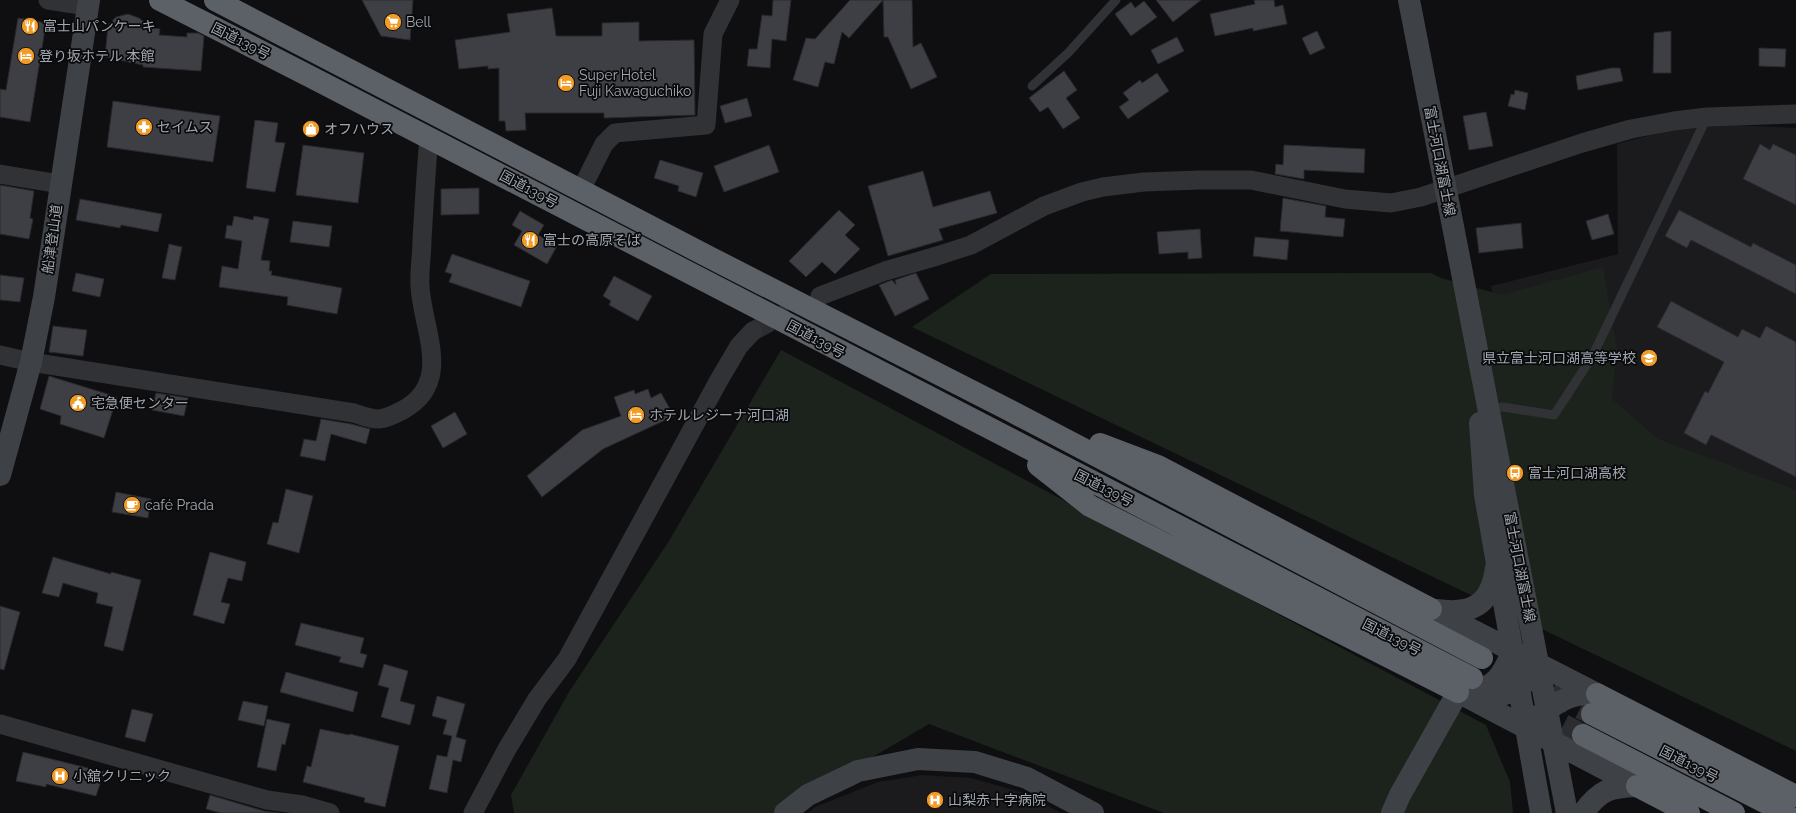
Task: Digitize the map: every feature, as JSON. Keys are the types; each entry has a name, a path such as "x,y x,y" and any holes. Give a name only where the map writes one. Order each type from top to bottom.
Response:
{"highway":[{"name":"国道139号","path":"160,0 429,137 996,432 1090,506 1465,685"},
{"name":"国道139号","path":"216,0 718,262 1009,410 1482,658"},
{"path":"1009,410 1158,466 1431,609"},
{"name":"国道139号","path":"1595,704 1786,813"},
{"path":"1595,704 1796,796"},
{"name":"国道139号","path":"1583,735 1734,813"},
{"path":"1637,786 1689,813"}],"main road":[{"name":"富士河口湖富士線","path":"1409,0 1472,322 1484,410 1539,664 1567,813"},
{"name":"船津登山道","path":"0,475 31,362 44,297 88,3"},
{"name":"富士河口湖富士線","path":"1484,410 1485,495 1541,813"},
{"path":"1431,609 1452,612 1470,608 1480,603 1488,594 1494,583 1496,564"},
{"path":"1431,609 1512,652 1539,664 1595,704"},
{"path":"1465,685 1483,690 1494,682 1507,665 1512,652"},
{"path":"1465,685 1484,698 1499,697 1519,688 1532,677 1539,664"},
{"path":"1465,685 1525,727 1637,786"},
{"path":"1392,813 1400,795 1465,685"},
{"path":"1525,727 1569,697 1580,694 1595,704"},
{"path":"786,813 808,795 858,772 918,759 975,762 1005,771 1027,778 1093,813"},
{"path":"1583,813 1592,801 1604,791 1616,786 1637,786"}],"street":[{"path":"48,0 88,3"},
{"path":"581,190 604,144 615,133 706,125 713,34 730,0"},
{"path":"820,296 885,270 971,245 1044,206 1082,192 1103,187 1144,182 1251,180 1345,199 1391,203 1421,197 1582,143 1630,129 1707,117 1796,114"},
{"path":"0,355 31,362 354,413 376,420 389,417 410,406 421,396 430,378 432,350 420,286 429,137"},
{"path":"0,174 60,184"},
{"path":"473,813 507,749 537,699 567,659 719,380 739,346 753,331"},
{"path":"0,724 267,800 302,805 330,813"}],"lane":[{"path":"1032,86 1068,53 1116,0"},
{"path":"1484,410 1503,407 1554,415 1592,357 1707,117"}],"shaded area":[{"name":"県立富士河口湖高等学校","path":"1696,123 1796,128 1796,557 1513,431 1491,286 1618,254 1617,144"},
{"path":"1603,267 1617,350 1612,399 1658,439 1796,490 1796,751 912,327 991,274 1431,273 1441,278 1502,295"},
{"path":"781,350 1486,725 1510,782 1513,813 1164,813 929,724 777,813 514,813 511,795 569,692 669,541"},
{"name":"山梨赤十字病院","path":"922,775 971,778 1024,793 1061,813 808,813 815,807 878,782"}],"building":[{"name":"Bell","path":"362,0 413,0 410,40 381,36"},
{"path":"773,0 791,0 786,41 772,39 770,68 747,66 749,49 757,49 762,15 772,16"},
{"path":"850,0 883,0 849,38 842,32 834,64 825,62 818,87 793,80 806,38 815,39"},
{"path":"883,0 912,0 913,47 921,43 937,77 911,89 888,37 884,37"},
{"path":"1156,0 1201,0 1173,22"},
{"path":"1254,0 1274,0 1275,7 1283,5 1287,24 1253,31 1253,28 1215,36 1210,14 1255,4"},
{"path":"1144,1 1157,17 1131,36 1115,14 1131,2 1135,8"},
{"path":"552,8 556,36 602,36 602,23 639,22 639,41 694,40 695,115 604,118 604,113 525,113 526,130 506,131 505,121 499,121 499,68 488,69 488,66 459,69 455,40 510,32 507,14"},
{"path":"128,14 139,18 151,28 160,29 159,35 187,37 187,33 198,33 204,36 201,71 143,67 143,65 105,57 108,25 116,17"},
{"name":"登り坂ホテル 本館","path":"18,18 46,23 30,122 0,117 0,89 6,90"},
{"path":"1317,31 1325,48 1310,55 1302,38"},
{"path":"1671,31 1671,73 1653,73 1654,33"},
{"path":"1177,37 1184,51 1158,64 1151,50"},
{"path":"1759,48 1786,49 1785,67 1759,66"},
{"path":"1611,68 1620,68 1623,81 1578,90 1576,76"},
{"path":"1064,71 1077,90 1066,98 1080,118 1063,129 1048,107 1040,112 1029,98"},
{"path":"1157,73 1169,91 1128,119 1119,107 1129,100 1123,93 1140,80 1142,83"},
{"path":"1515,90 1528,93 1525,110 1508,106 1511,94 1514,95"},
{"path":"747,98 752,116 725,123 720,106"},
{"path":"113,101 220,116 213,162 107,147"},
{"path":"1486,112 1493,146 1469,150 1463,116"},
{"path":"255,120 278,123 275,142 285,143 275,192 246,188"},
{"path":"1760,144 1770,150 1773,144 1796,155 1796,205 1743,179"},
{"path":"303,145 364,153 358,203 296,195"},
{"path":"769,145 779,172 724,192 714,166"},
{"path":"1284,145 1365,149 1364,173 1304,170 1304,179 1275,174 1276,164 1283,165"},
{"path":"660,160 703,173 696,197 678,191 679,186 654,178"},
{"path":"923,171 933,207 990,191 997,213 939,229 943,240 888,256 868,186"},
{"path":"0,185 34,191 30,218 33,219 29,239 0,234"},
{"path":"479,188 479,214 441,215 441,189"},
{"path":"1283,198 1326,206 1325,217 1345,219 1343,237 1280,231"},
{"path":"80,199 162,214 158,232 121,225 120,228 76,220"},
{"path":"839,210 855,225 845,235 860,249 835,274 822,262 806,277 789,261"},
{"path":"1679,210 1751,247 1753,243 1796,265 1796,294 1691,240 1687,248 1665,236"},
{"path":"520,211 544,225 538,235 557,246 547,264 514,245 522,231 512,225"},
{"path":"1608,214 1614,234 1592,240 1586,221"},
{"path":"234,216 253,220 254,216 269,219 261,260 270,261 269,271 272,271 271,275 342,288 337,314 287,305 288,297 219,287 222,266 238,269 242,241 225,238 227,225 232,226"},
{"path":"293,221 332,226 329,247 290,242"},
{"path":"1521,223 1523,248 1479,253 1476,228"},
{"path":"1200,229 1202,258 1188,259 1188,252 1159,254 1157,232"},
{"path":"1255,237 1289,240 1287,260 1253,256"},
{"path":"169,244 182,247 175,280 162,278"},
{"path":"452,254 530,281 521,307 449,282 452,274 445,272"},
{"path":"76,273 104,279 100,297 72,291"},
{"path":"916,273 929,299 895,316 879,285 892,280 896,285 895,280"},
{"path":"0,275 24,278 20,302 0,300"},
{"path":"614,276 652,296 638,321 609,305 611,301 603,296"},
{"path":"1671,301 1738,337 1742,329 1760,338 1766,326 1796,342 1796,477 1711,435 1706,445 1684,433 1705,391 1708,393 1724,362 1657,327"},
{"path":"53,326 87,330 83,356 49,352"},
{"name":"宅急便センター","path":"49,376 117,397 104,438 60,424 61,416 40,409"},
{"path":"648,389 651,398 661,393 674,416 603,449 542,497 527,476 582,430 621,416 614,397 634,390 635,394"},
{"path":"156,393 188,398 184,416 152,410"},
{"path":"455,412 467,434 443,448 431,426"},
{"path":"321,419 370,429 366,444 331,434 325,461 300,456 304,439 316,441"},
{"path":"286,489 313,496 299,553 267,544 273,522 278,523"},
{"name":"café Prada","path":"116,492 151,499 148,518 112,512"},
{"path":"210,552 246,562 242,581 228,578 221,602 230,604 224,624 193,615"},
{"path":"53,557 111,574 111,572 141,580 123,651 104,646 113,607 96,603 98,593 63,583 59,597 42,593"},
{"path":"0,606 20,612 4,670 0,669"},
{"path":"301,623 364,638 360,653 367,655 363,668 339,662 341,657 295,645"},
{"path":"384,664 408,671 400,701 415,705 410,725 381,717 389,688 378,685"},
{"path":"286,672 358,692 353,712 280,692"},
{"path":"437,696 465,704 456,737 466,740 461,762 453,760 447,793 429,789 437,755 447,757 452,736 443,734 447,720 432,716"},
{"path":"243,701 268,706 264,726 238,720"},
{"path":"132,709 153,714 145,742 125,737"},
{"path":"267,719 290,724 285,745 282,744 276,771 257,767"},
{"path":"320,729 350,734 399,746 385,807 364,802 365,798 303,782 307,766 311,767"},
{"name":"小舘クリニック","path":"23,752 104,772 96,796 46,784 46,787 16,781"},
{"path":"210,795 264,811 279,813 221,813 206,809"}],"tunnel":[{"path":"753,331 789,312"},
{"path":"1551,693 1592,714"},
{"path":"1534,710 1583,735"}],"place":[{"name":"Bell","path":"393,22"},
{"name":"富士山パンケーキ","path":"30,26"},
{"name":"登り坂ホテル 本館","path":"26,56"},
{"name":"Super Hotel Fuji Kawaguchiko","path":"566,83"},
{"name":"セイムス","path":"144,127"},
{"name":"オフハウス","path":"311,129"},
{"name":"富士の高原そば","path":"530,240"},
{"name":"県立富士河口湖高等学校","path":"1649,358"},
{"name":"宅急便センター","path":"78,403"},
{"name":"ホテルレジーナ河口湖","path":"636,415"},
{"name":"富士河口湖高校","path":"1515,473"},
{"name":"café Prada","path":"132,505"},
{"name":"小舘クリニック","path":"60,776"},
{"name":"山梨赤十字病院","path":"935,800"}]}
